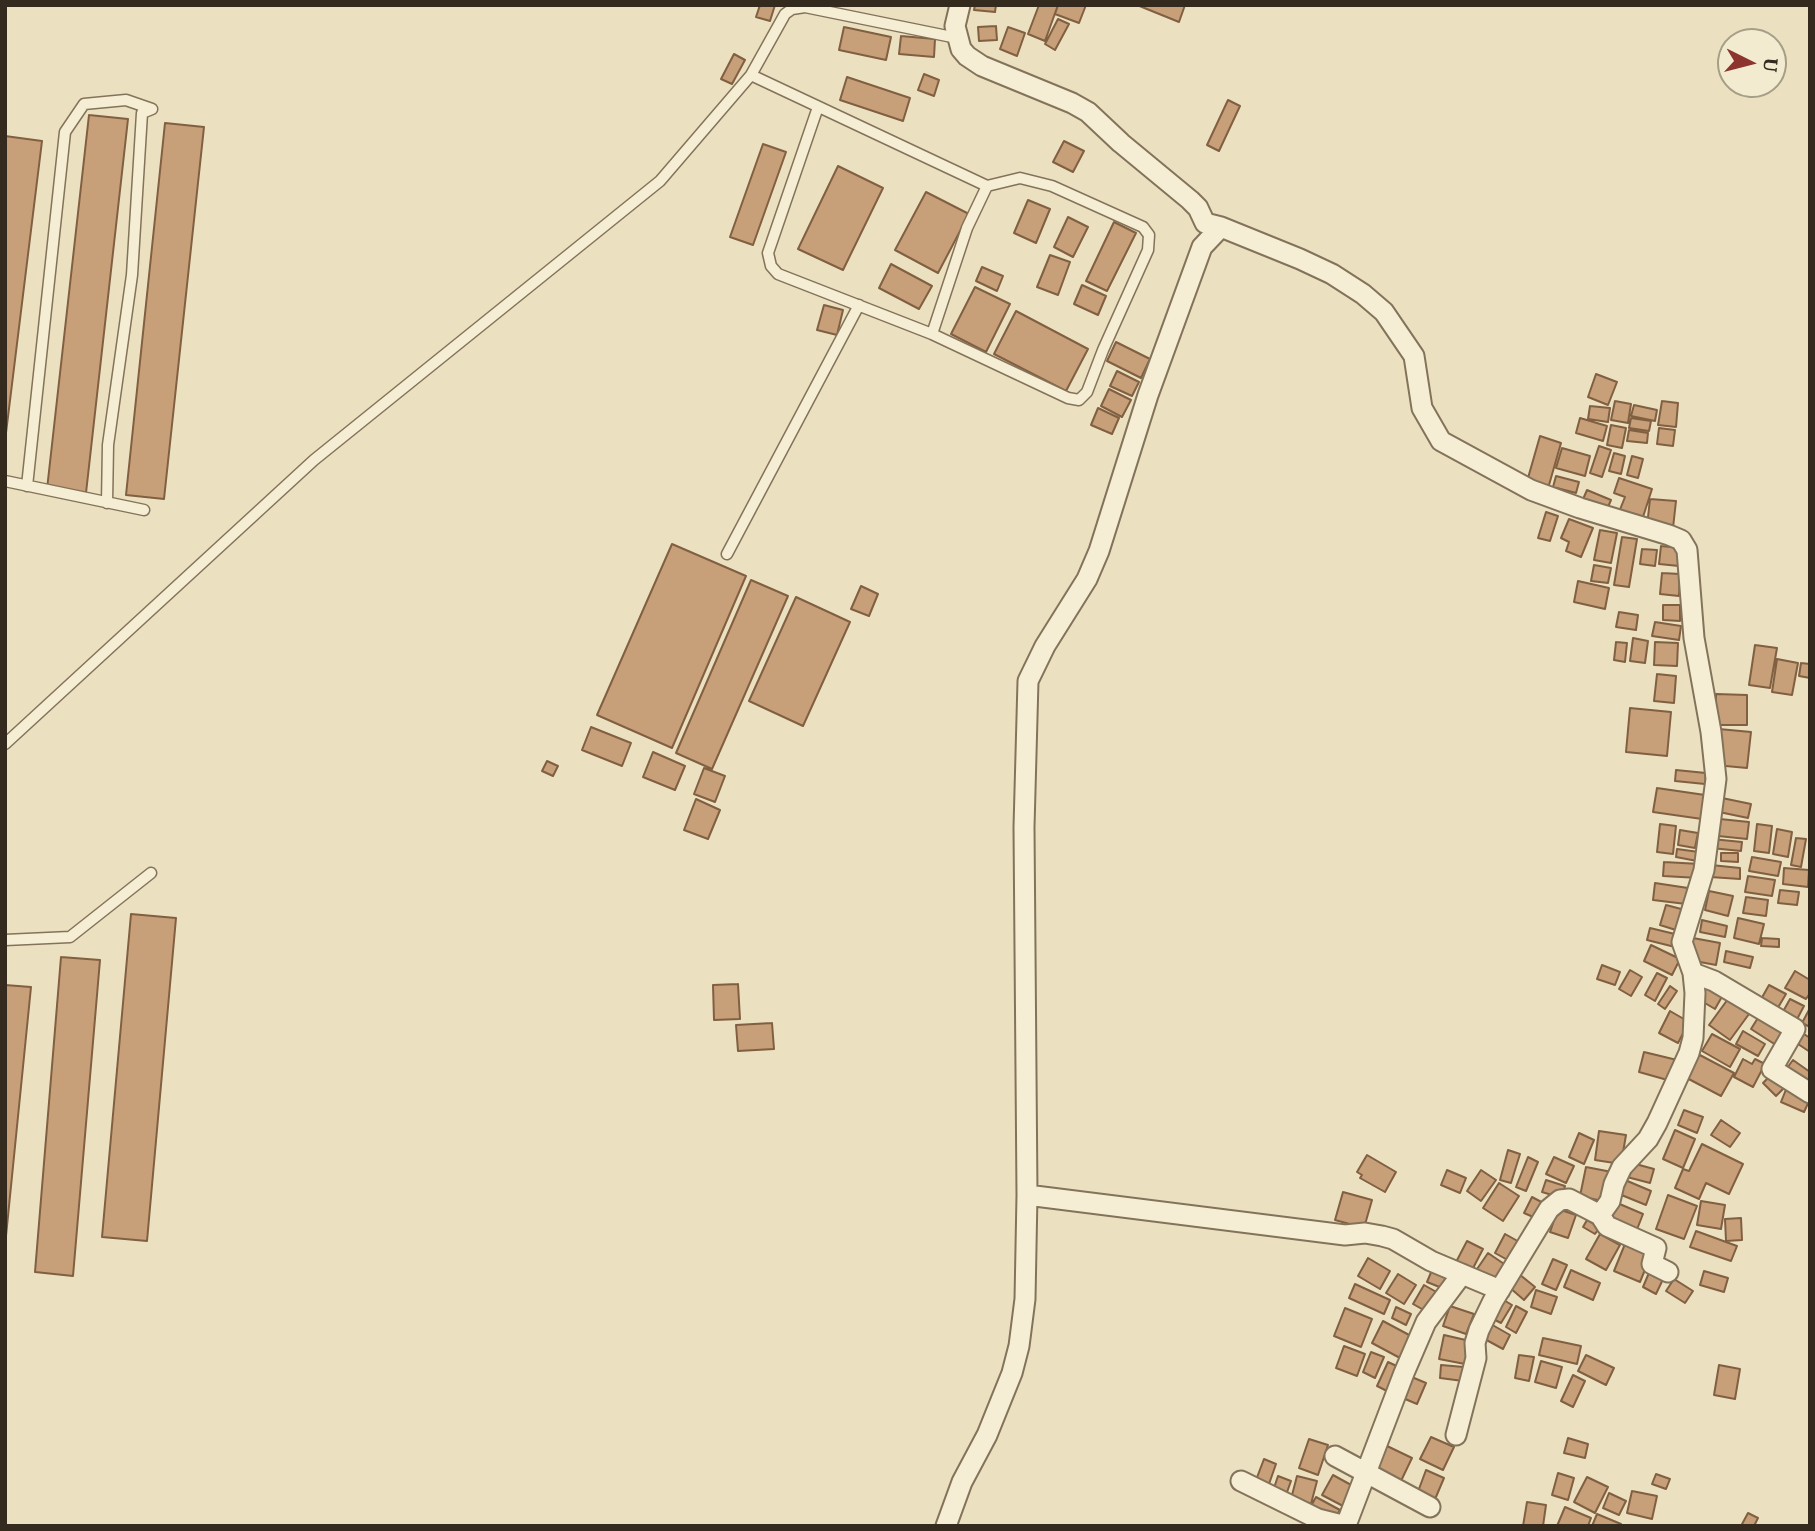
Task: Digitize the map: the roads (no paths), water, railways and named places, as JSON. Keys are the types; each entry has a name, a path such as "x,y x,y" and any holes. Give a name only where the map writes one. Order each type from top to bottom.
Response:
{"street":[{"path":"960,5 955,26 957,38 961,49 982,66 1088,112 1190,200 1198,208 1205,223 1300,258 1332,274 1363,294 1384,313 1414,356 1422,408 1441,441 1531,490 1681,540 1687,550 1694,638 1711,732 1716,779 1704,870 1682,943 1693,973 1695,1014 1689,1053 1657,1123 1648,1139 1622,1167 1610,1201 1600,1215"},
{"path":"946,1526 962,1482 992,1423 1012,1373 1019,1346 1025,1299 1027,1195 1024,827 1028,681 1045,646 1087,579 1100,551 1148,394 1202,247 1221,227"},
{"path":"1693,973 1714,981 1795,1029 1772,1069 1810,1093"},
{"path":"1027,1195 1345,1235 1365,1233 1382,1236 1393,1239 1430,1261 1500,1290"},
{"path":"1456,1435 1476,1358 1475,1343 1479,1330 1549,1209 1560,1200 1569,1199 1600,1215 1607,1226 1656,1248 1652,1264 1668,1272"},
{"path":"1241,1481 1318,1519 1342,1525 1348,1520 1426,1322 1462,1274"},
{"path":"1335,1456 1430,1507"}],"lane":[{"path":"5,744 314,460 660,181 751,75 785,14 792,9 805,7 957,38"},
{"path":"751,75 987,186 1020,178 1052,186 1143,227 1149,236 1148,250 1087,392 1079,400 1068,398 932,334 778,274 771,266 768,253 818,107"},
{"path":"27,486 65,132 84,104 126,100 152,109 142,113 132,275 108,445 107,503"},
{"path":"932,334 967,228 987,186"},
{"path":"727,554 859,305"},
{"path":"5,481 144,510"},
{"path":"5,940 70,937 150,873"}]}
